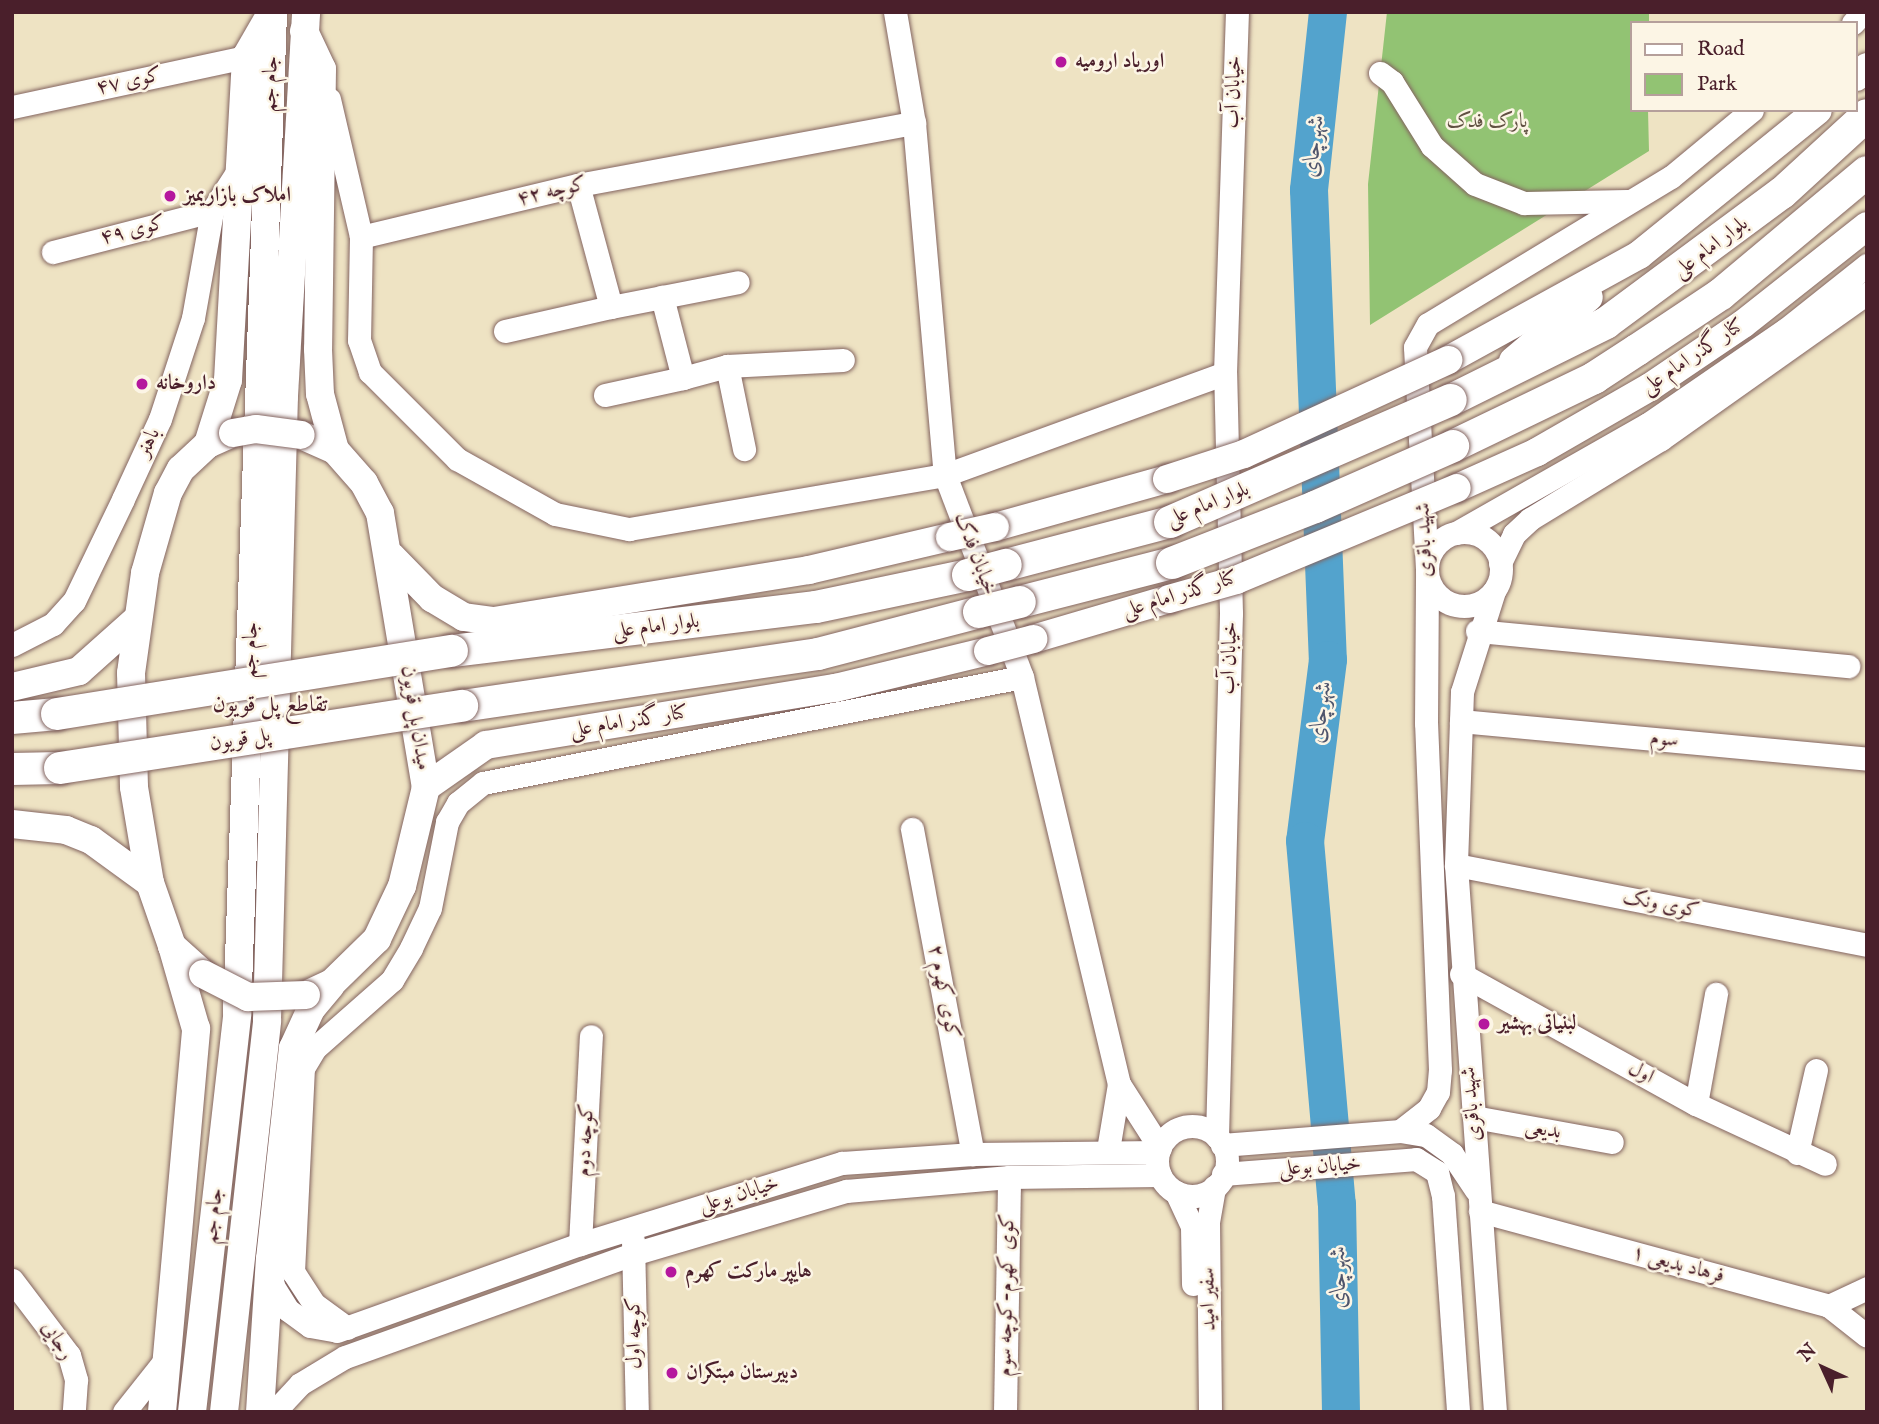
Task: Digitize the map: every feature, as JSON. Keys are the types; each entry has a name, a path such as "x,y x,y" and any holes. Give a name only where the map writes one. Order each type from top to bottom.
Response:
{"highway":[{"name":"بلوار امام علی","path":"12,718 57,714 452,651 816,607 968,575 1170,522 1451,400 1606,323 1690,265 1782,193 1867,115"},
{"name":"بلوار امام علی","path":"462,706 818,654 1171,563 1315,507 1453,446 1594,377 1721,294 1867,172"},
{"name":"پل قویون","path":"12,769 60,768 462,706"}],"main road":[{"path":"162,1412 196,1029 150,883 134,788 131,673 136,620 155,525 168,492 181,469 221,438 228,380 246,57 272,12"},
{"name":"جام جم","path":"192,1412 237,1014 272,12"},
{"path":"305,20 322,69 318,349 320,394 335,450"},
{"name":"جام جم","path":"224,1412 267,1020 284,396 305,20"},
{"path":"1485,384 1816,112"},
{"name":"کنار گذر امام علی","path":"426,788 486,745 835,688 1033,639 1236,580 1537,452 1650,387 1743,324 1867,226"},
{"path":"391,556 432,598 464,617 495,621 809,570 995,527 1167,479 1244,454 1447,360 1639,255"},
{"name":"میدان پل قویون","path":"172,946 203,974 248,997 306,995 332,983 377,939 402,886 426,788 391,556 380,513 364,483 335,450 301,435 256,429 221,438"},
{"path":"12,687 79,671 136,620"},
{"path":"12,824 66,830 91,840 150,883"},
{"path":"260,1412 270,1259 293,1048 311,1009 332,983"}],"street":[{"name":"خیابان فدک","path":"895,12 914,123 945,475 1022,677 1119,1084 1159,1150"},
{"name":"خیابان آب","path":"1220,1141 1231,613 1225,373 1237,12"},
{"name":"کوی ۴۷","path":"12,107 246,57"},
{"path":"322,69 360,237 359,340 370,372 457,458 555,514 629,529 945,475 1225,373"},
{"path":"1380,73 1392,82 1432,146 1475,184 1524,203 1632,201"},
{"name":"شهید باقری","path":"1400,1131 1429,1108 1438,1092 1440,1070 1426,723 1427,569 1415,347 1429,324 1671,177 1750,112"},
{"name":"کوچه ۴۲","path":"360,237 578,185 914,123"},
{"name":"باهنر","path":"12,645 53,624 74,601 160,419 193,318 212,211 241,166"},
{"path":"578,185 611,307"},
{"name":"کوی ۴۹","path":"53,252 212,211"},
{"path":"1867,265 1785,330 1648,424 1435,546 1427,569 1435,593 1454,604 1476,604 1493,591 1500,563 1514,534 1530,519 1661,439 1867,293"},
{"path":"505,331 738,282"},
{"path":"662,297 684,378"},
{"path":"605,395 727,366 843,360"},
{"path":"727,366 744,449"},
{"path":"1456,533 1479,535 1489,542 1500,563"},
{"name":"شهید باقری","path":"1493,591 1477,631 1462,692 1456,865 1461,974 1496,1412"},
{"path":"1477,631 1848,666"},
{"path":"342,1329 314,1304 293,1272 303,1068 315,1048 392,980 411,948 429,908 447,822 457,803 484,783 1022,677"},
{"name":"سوم","path":"1461,721 1867,759"},
{"name":"کوی کهرم ۲","path":"912,829 973,1154"},
{"name":"کوی ونک","path":"1456,865 1867,945"},
{"name":"اول","path":"1461,974 1696,1104 1825,1164"},
{"path":"1696,1104 1716,994"},
{"name":"کوچه دوم","path":"580,1244 591,1037"},
{"path":"1797,1153 1816,1070"},
{"name":"خیابان فدک","path":"1108,1150 1119,1084"},
{"name":"بدیعی","path":"1474,1117 1612,1142"},
{"path":"1188,1126 1203,1128 1220,1141 1219,1181 1192,1195 1177,1192 1160,1175 1159,1150 1172,1132 1188,1126"},
{"name":"خیابان بوعلی","path":"1220,1141 1400,1131 1426,1135 1440,1143 1463,1168 1480,1204"},
{"name":"خیابان بوعلی","path":"342,1329 580,1244 842,1163 973,1154 1159,1150"},
{"name":"خیابان بوعلی","path":"1219,1181 1416,1159 1437,1172 1443,1196 1458,1412"},
{"name":"خیابان بوعلی","path":"274,1412 300,1384 345,1356 633,1254 846,1191 1009,1177 1160,1175"},
{"name":"کوی کهرم-کوچه سوم","path":"1005,1412 1009,1177"},
{"name":"سفیر امید","path":"1210,1412 1208,1222 1219,1181"},
{"name":"سفیر امید","path":"1177,1192 1192,1227 1195,1412"},
{"name":"فرهاد بدیعی ۱","path":"1480,1204 1829,1306 1867,1336"},
{"name":"کوچه اول","path":"633,1228 637,1412"},
{"path":"270,1259 273,1286 288,1310 310,1326 342,1329"},
{"name":"رجایی","path":"12,1279 69,1355 76,1380 74,1412"},
{"path":"1829,1306 1867,1288"},
{"path":"342,1329 336,1345 345,1356"},
{"path":"124,1412 166,1359"}],"green space":[{"name":"پارک فدک","path":"1387,12 1649,12 1649,21 1630,21 1630,112 1648,112 1649,151 1370,325 1368,184"}],"waterway":[{"name":"شهرچای","path":"1328,12 1309,190 1328,660 1305,841 1337,1204 1341,1412"}],"place":[{"name":"اوریاد ارومیه","path":"1061,62"},
{"name":"املاک بازاریمیز","path":"170,196"},
{"name":"داروخانه","path":"142,384"},
{"name":"لبنیاتی بهشیر","path":"1484,1024"},
{"name":"هایپر مارکت کهرم","path":"671,1272"},
{"name":"دبیرستان مبتکران","path":"672,1373"}],"district":[{"name":"تقاطع پل قویون","path":"270,705"}]}
